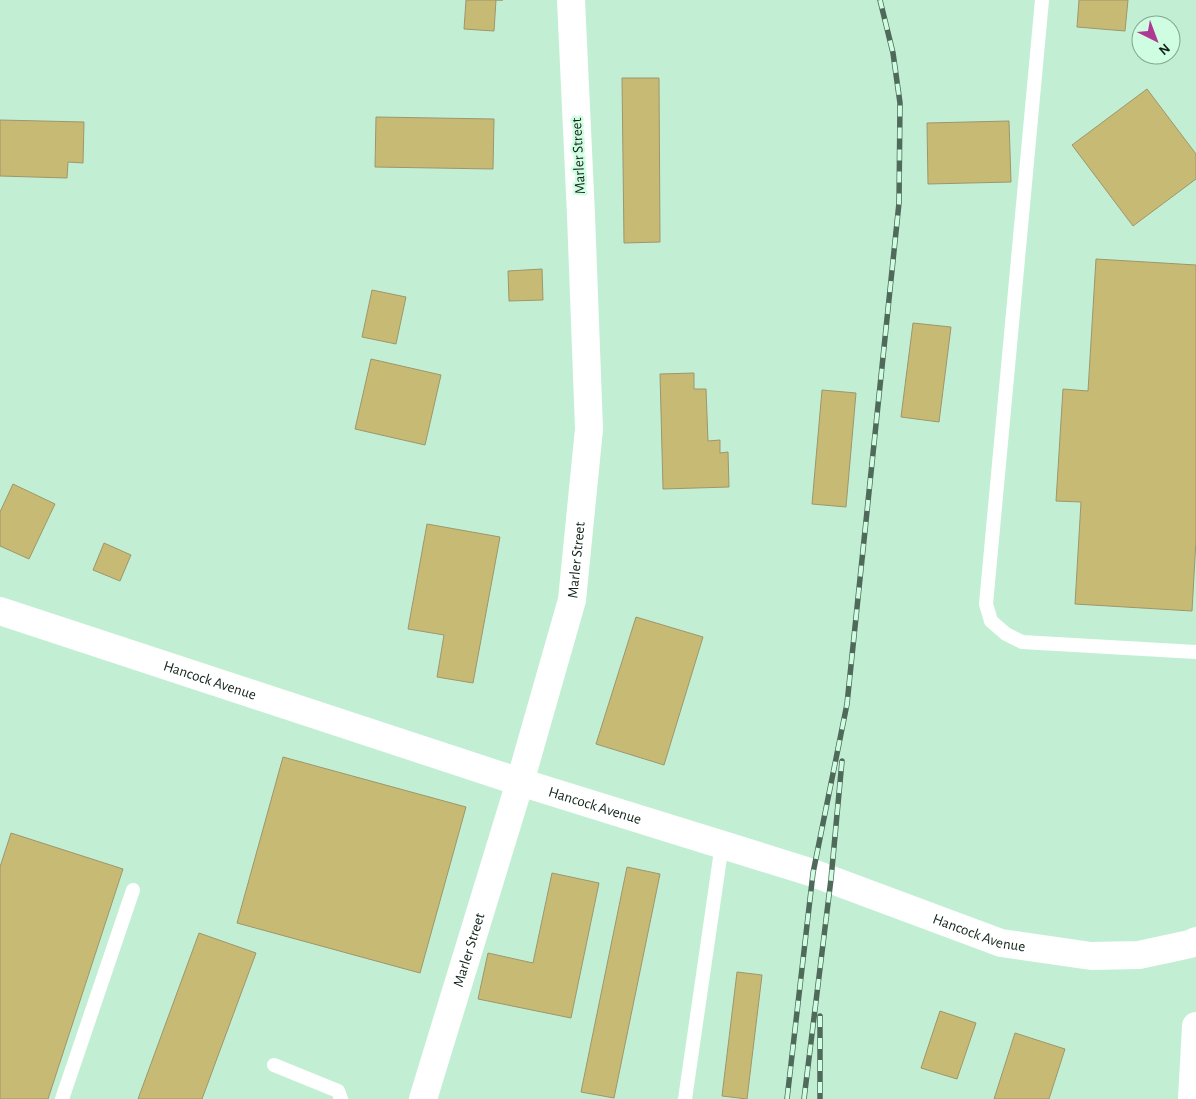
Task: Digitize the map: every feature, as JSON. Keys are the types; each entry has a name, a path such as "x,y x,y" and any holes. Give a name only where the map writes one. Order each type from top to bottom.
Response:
{"street":[{"name":"Marler Street","path":"423,1099 520,782 572,600 589,429 571,0"},
{"name":"Hancock Avenue","path":"0,611 520,782 813,873 1001,944 1091,956 1140,955 1196,941"},
{"path":"1192,1099 1196,1026"}],"lane":[{"path":"1042,0 986,604 992,621 1006,634 1022,642 1196,652"},
{"path":"685,1099 722,844"},
{"path":"62,1099 133,890"},
{"path":"274,1065 338,1091 341,1099"}],"building":[{"path":"466,0 496,0 494,31 464,29"},
{"path":"1079,0 1128,0 1125,31 1077,27"},
{"path":"622,78 659,78 660,242 624,243"},
{"path":"1147,89 1196,154 1196,179 1133,226 1072,145"},
{"path":"376,117 494,119 493,169 375,167"},
{"path":"0,120 84,122 83,163 68,162 67,178 0,176"},
{"path":"1009,121 1011,182 928,184 927,123"},
{"path":"1096,259 1196,265 1196,540 1192,611 1075,604 1081,502 1056,501 1063,389 1088,391"},
{"path":"542,269 543,300 509,301 508,271"},
{"path":"372,290 406,297 396,344 362,337"},
{"path":"913,323 951,327 939,422 901,417"},
{"path":"371,359 441,375 425,445 355,429"},
{"path":"694,373 694,389 706,389 708,441 720,440 720,453 728,452 729,487 663,489 660,374"},
{"path":"822,390 856,393 846,507 812,504"},
{"path":"13,484 55,504 29,559 0,546 0,512"},
{"path":"427,524 500,537 473,683 437,677 444,635 408,629"},
{"path":"104,543 131,555 120,581 93,570"},
{"path":"636,617 703,637 664,765 596,744"},
{"path":"283,757 466,807 420,973 237,923"},
{"path":"11,833 123,869 48,1099 0,1099 0,867"},
{"path":"627,867 660,874 614,1098 581,1092"},
{"path":"552,873 599,883 571,1018 478,999 488,953 533,963"},
{"path":"199,933 256,953 202,1099 138,1099"},
{"path":"737,972 762,975 747,1099 722,1096"},
{"path":"940,1011 976,1023 957,1079 921,1068"},
{"path":"1015,1033 1065,1049 1049,1099 994,1099"}],"railway":[{"path":"787,1099 813,873 847,704 899,203 900,103 893,53 880,0"},
{"path":"804,1099 831,879 842,761"},
{"path":"820,1016 820,1099"}]}
